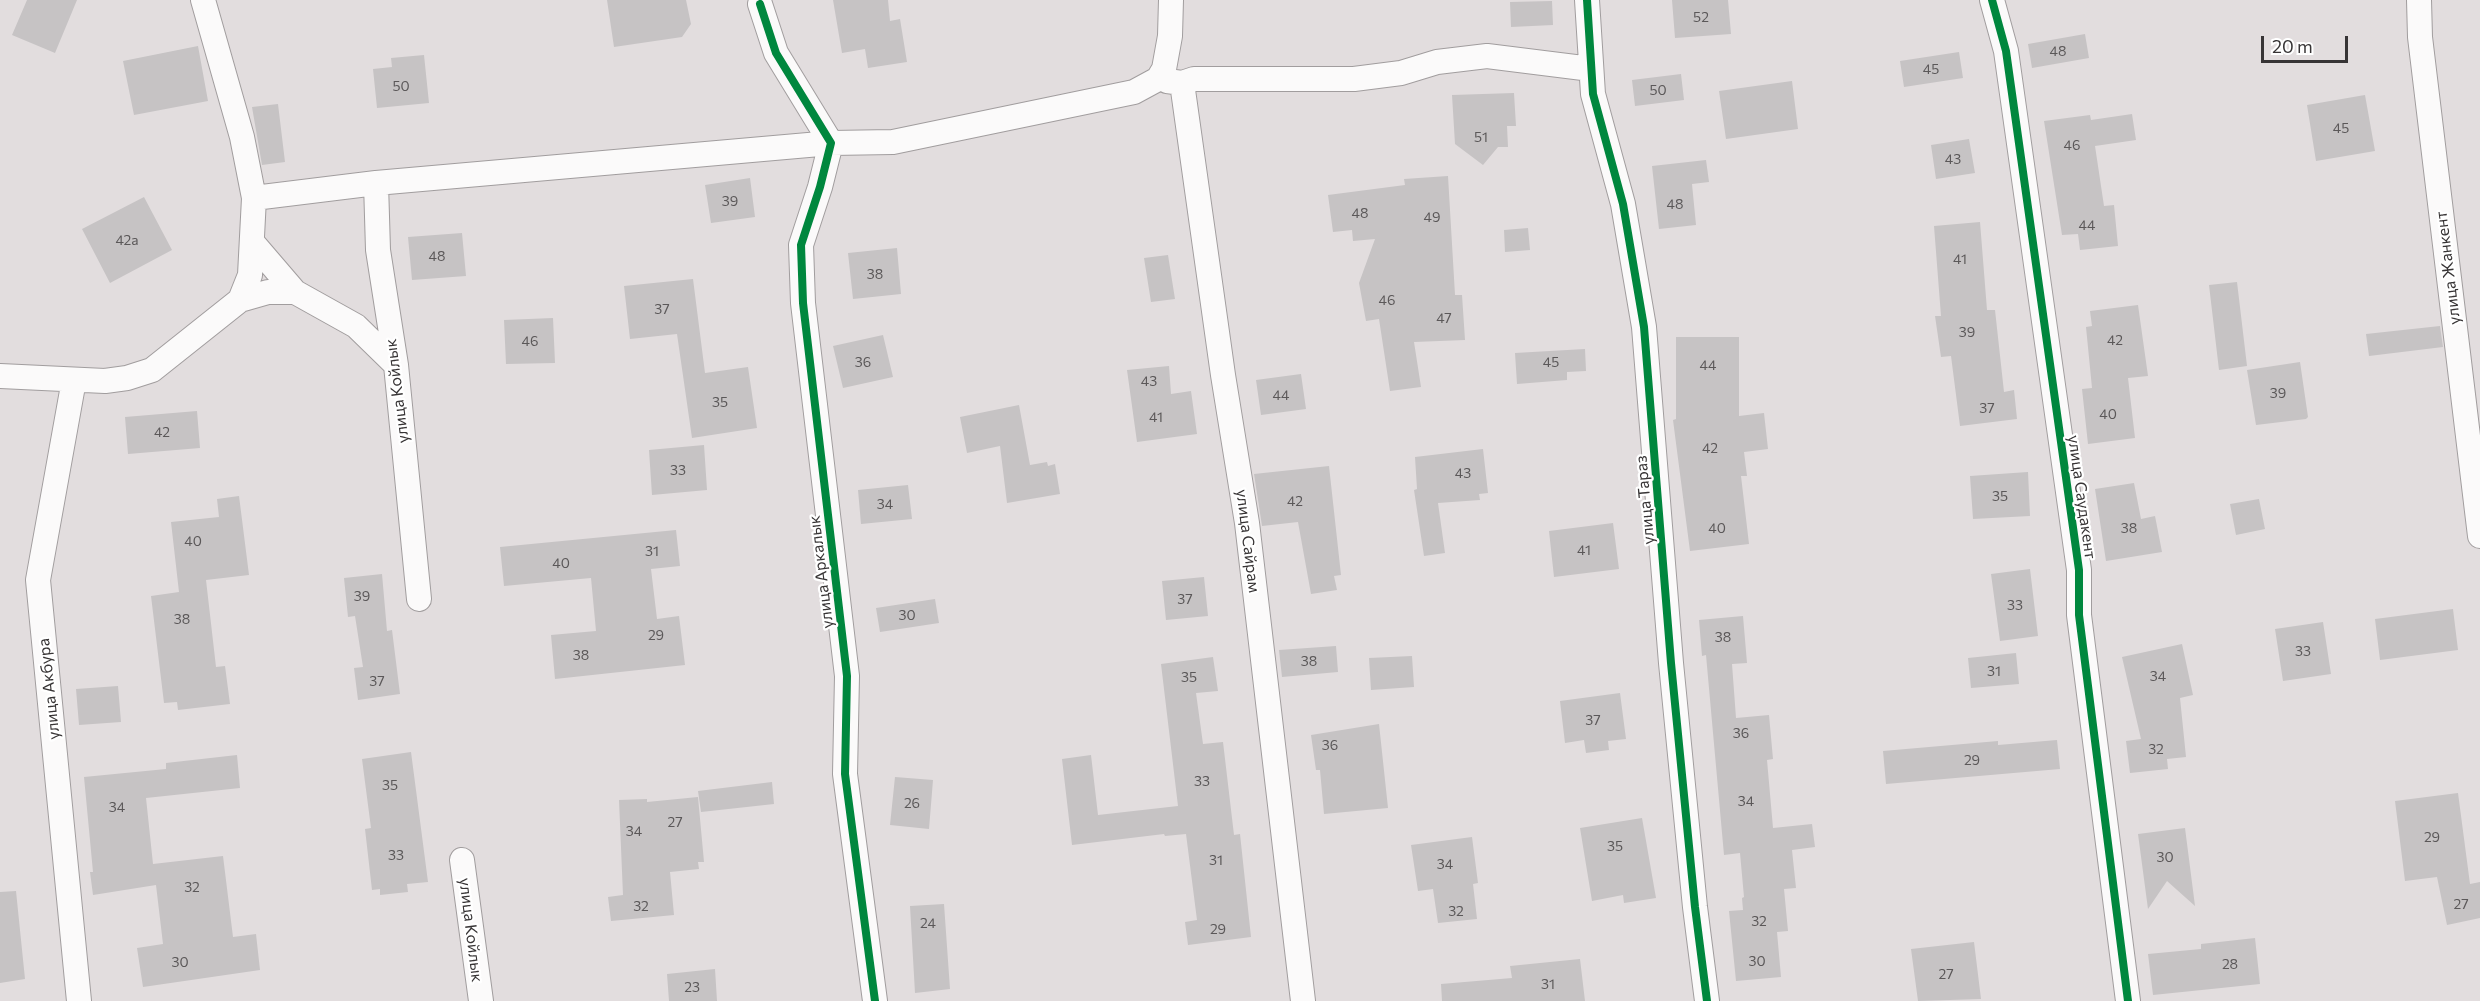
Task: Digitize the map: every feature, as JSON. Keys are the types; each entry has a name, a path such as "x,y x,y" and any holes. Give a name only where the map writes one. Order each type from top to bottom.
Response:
{"street":[{"path":"203,0 242,137 254,198 250,275 240,300"},
{"path":"254,198 376,183 831,143 893,142 1134,92 1158,79 1164,69 1170,36 1171,0"},
{"name":"улица Тараз","path":"1587,0 1593,94 1623,204 1644,327 1671,663 1695,907 1707,1001"},
{"name":"улица Саудакент","path":"1992,0 2006,51 2079,570 2079,615 2128,1001"},
{"name":"улица Жанкент","path":"2419,0 2420,37 2480,536"},
{"path":"760,4 776,53 831,143"},
{"path":"1158,79 1182,83 1194,79 1354,79 1401,73 1437,62 1487,56 1592,69"},
{"name":"улица Сайрам","path":"1182,83 1223,375 1247,523 1304,1001"},
{"name":"улица Аркалык","path":"831,143 820,187 801,245 803,303 847,676 845,774 875,1001"},
{"name":"улица Койлык","path":"376,183 378,249 396,365 419,599"},
{"path":"253,243 295,292"},
{"path":"0,376 105,381 127,378 152,369 240,300 268,292 295,292 319,303 356,326 396,365"},
{"name":"улица Акбура","path":"74,380 38,580 79,1001"},
{"name":"улица Койлык","path":"462,860 480,1001"}],"building":[{"path":"27,0 77,0 55,53 12,35"},
{"path":"607,0 686,0 691,24 682,37 614,47"},
{"path":"833,0 888,0 890,21 900,19 907,62 868,68 865,49 842,53"},
{"path":"1672,0 1728,0 1731,34 1675,38"},
{"path":"1552,1 1553,25 1511,27 1510,2"},
{"path":"2085,34 2089,58 2032,68 2028,44"},
{"path":"198,46 208,101 134,115 123,61"},
{"path":"1959,52 1963,78 1904,87 1900,61"},
{"path":"424,55 429,103 377,108 373,69 392,67 391,58"},
{"path":"1681,74 1684,100 1635,106 1632,80"},
{"path":"1792,81 1798,129 1726,139 1719,91"},
{"path":"1514,93 1516,126 1507,126 1508,147 1498,147 1483,165 1455,144 1452,95"},
{"path":"2365,95 2375,151 2316,161 2307,105"},
{"path":"278,104 285,162 262,165 252,107"},
{"path":"2132,114 2136,140 2095,146 2104,206 2114,205 2118,246 2080,250 2078,234 2062,235 2044,121 2090,115 2091,120"},
{"path":"1969,139 1975,173 1936,179 1931,145"},
{"path":"1706,160 1709,182 1692,184 1696,225 1659,229 1652,166"},
{"path":"1448,176 1455,295 1462,295 1465,340 1414,342 1421,387 1390,391 1379,319 1366,321 1359,283 1375,239 1353,241 1352,230 1333,232 1328,195 1405,185 1404,179"},
{"path":"750,178 755,217 711,223 705,185"},
{"path":"144,197 172,250 110,283 82,229"},
{"path":"1980,222 1987,310 1995,310 2004,392 2014,390 2017,419 1960,426 1951,356 1941,357 1935,316 1941,316 1934,226"},
{"path":"1528,228 1530,250 1505,252 1504,230"},
{"path":"462,233 466,276 412,280 408,237"},
{"path":"897,248 901,294 853,299 848,253"},
{"path":"1168,255 1175,299 1151,302 1144,258"},
{"path":"693,279 705,373 748,367 757,428 692,438 677,334 630,339 624,286"},
{"path":"2237,282 2247,366 2219,370 2209,285"},
{"path":"2138,305 2148,376 2128,378 2135,438 2088,444 2082,389 2092,388 2086,327 2092,326 2090,311"},
{"path":"553,318 555,363 506,364 504,320"},
{"path":"2440,326 2443,347 2369,356 2366,334"},
{"path":"883,335 893,377 843,388 833,346"},
{"path":"1676,337 1739,337 1739,416 1764,413 1768,449 1744,452 1747,476 1741,476 1749,544 1690,551 1673,420 1676,419"},
{"path":"1585,349 1586,371 1567,372 1567,380 1517,384 1515,353"},
{"path":"2300,362 2308,417 2256,425 2247,370"},
{"path":"1169,366 1171,394 1191,391 1197,434 1137,442 1127,370"},
{"path":"1301,374 1306,409 1261,415 1256,380"},
{"path":"1019,405 1030,465 1047,462 1048,466 1055,464 1060,494 1007,503 1000,446 967,453 960,417"},
{"path":"197,411 200,448 128,454 125,417"},
{"path":"704,445 707,490 652,495 649,450"},
{"path":"1483,449 1488,493 1479,494 1480,500 1438,503 1445,553 1424,556 1414,490 1417,489 1415,457"},
{"path":"1329,466 1341,575 1334,576 1337,590 1311,594 1298,522 1262,526 1254,474"},
{"path":"2028,472 2030,516 1973,519 1970,476"},
{"path":"2134,483 2141,519 2155,516 2162,552 2106,561 2095,489"},
{"path":"908,485 912,519 861,524 858,490"},
{"path":"239,496 249,575 206,580 216,667 225,666 230,704 178,710 177,702 164,703 151,596 179,592 171,522 219,517 217,499"},
{"path":"2259,499 2265,529 2236,535 2230,504"},
{"path":"1613,523 1619,569 1554,577 1549,531"},
{"path":"676,530 680,566 651,569 657,619 679,616 685,665 555,679 551,635 596,631 591,578 504,586 500,547"},
{"path":"2030,569 2038,636 2000,641 1991,574"},
{"path":"382,574 387,631 392,630 400,694 358,700 354,668 363,667 355,616 348,617 344,578"},
{"path":"1204,577 1208,616 1166,620 1162,581"},
{"path":"935,599 939,623 880,632 876,608"},
{"path":"2453,609 2458,650 2380,660 2375,619"},
{"path":"1743,616 1747,663 1732,664 1736,718 1769,715 1773,759 1767,760 1773,828 1812,824 1815,847 1792,850 1796,888 1784,889 1788,931 1777,932 1781,977 1736,981 1729,911 1743,910 1740,853 1724,855 1706,655 1702,656 1699,620"},
{"path":"2323,622 2331,674 2283,681 2275,629"},
{"path":"2182,644 2193,695 2180,698 2186,757 2167,759 2168,769 2130,773 2126,741 2141,739 2122,657"},
{"path":"1336,646 1338,672 1282,677 1279,650"},
{"path":"2016,653 2019,684 1971,688 1968,658"},
{"path":"1412,656 1414,687 1371,690 1369,658"},
{"path":"1213,657 1218,691 1196,693 1203,744 1223,742 1234,835 1240,834 1251,937 1188,945 1185,922 1197,920 1186,834 1165,836 1164,834 1072,845 1062,759 1091,755 1098,815 1178,806 1161,664"},
{"path":"118,686 121,722 79,725 76,689"},
{"path":"1620,693 1626,739 1608,741 1609,750 1586,753 1584,740 1565,743 1560,701"},
{"path":"1379,724 1388,808 1324,814 1320,770 1316,770 1311,735"},
{"path":"2057,740 2060,769 1886,784 1883,751 1998,741 1998,745"},
{"path":"411,752 428,882 407,884 408,892 380,895 380,889 372,890 365,829 371,828 362,759"},
{"path":"237,755 240,788 146,798 153,864 223,856 233,937 256,934 260,970 143,987 137,948 163,944 156,885 93,895 84,777 166,769 166,763"},
{"path":"895,777 933,780 929,829 890,825"},
{"path":"772,782 774,804 701,812 698,791"},
{"path":"2458,793 2470,884 2480,882 2480,918 2447,925 2437,877 2405,881 2395,801"},
{"path":"698,797 704,862 698,862 699,869 670,872 674,915 611,921 608,897 623,895 619,800 647,799 647,802"},
{"path":"1642,818 1656,898 1624,903 1623,895 1592,901 1580,828"},
{"path":"2185,828 2195,906 2167,881 2148,909 2138,834"},
{"path":"1472,837 1478,883 1473,884 1477,919 1438,923 1433,889 1418,891 1411,845"},
{"path":"16,891 25,979 0,983 0,892"},
{"path":"944,904 950,989 915,993 910,906"},
{"path":"2255,938 2260,984 2153,995 2148,954 2201,949 2201,944"},
{"path":"1974,942 1981,999 1918,1001 1911,949"},
{"path":"1580,959 1585,1001 1442,1001 1441,984 1512,978 1510,966"},
{"path":"715,969 717,1001 669,1001 667,974"}],"cycle path":[{"path":"1587,0 1593,94 1623,204 1644,327 1671,663 1695,907 1707,1001"},
{"path":"1992,0 2006,51 2079,570 2079,615 2128,1001"},
{"path":"760,4 776,53 831,143 820,187 801,245 803,303 847,676 845,774 875,1001"}]}
